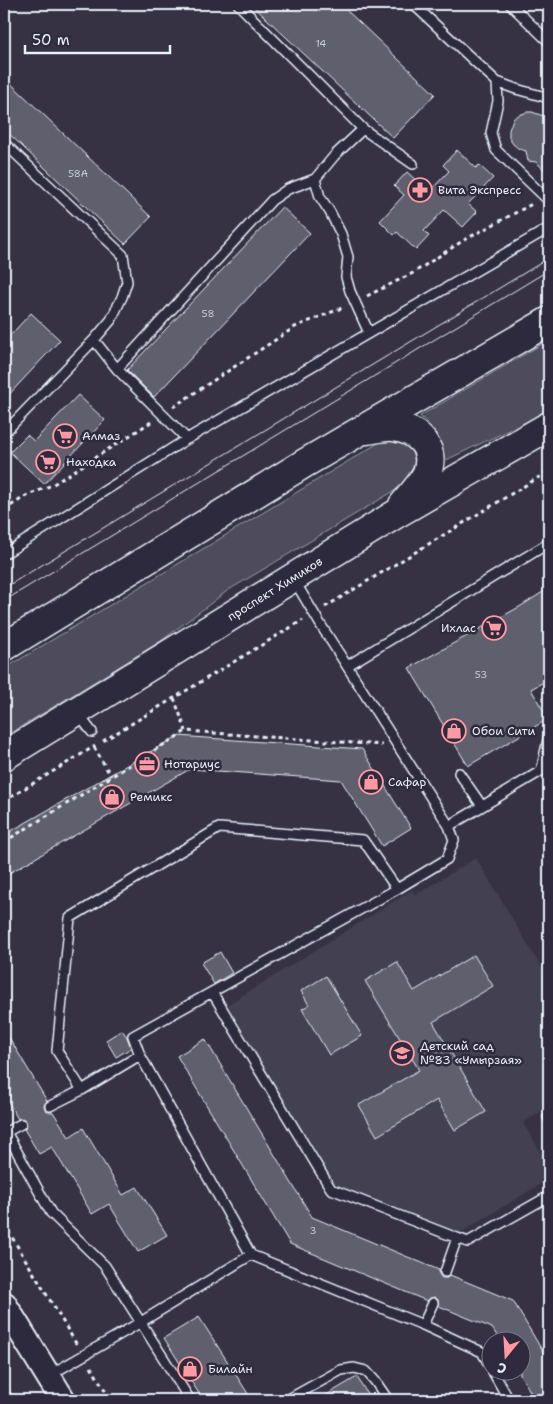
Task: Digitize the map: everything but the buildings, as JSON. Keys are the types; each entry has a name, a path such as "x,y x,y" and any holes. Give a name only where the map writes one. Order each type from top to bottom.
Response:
{"main road":[{"path":"4,647 359,432 549,321"},
{"path":"359,432 392,426 404,429 420,437 428,449 430,460 426,474 396,514"},
{"name":"проспект Химиков","path":"4,756 84,722 293,578 396,514 549,426"}],"street":[{"path":"5,1308 62,1400"}],"lane":[{"path":"238,4 363,129 413,164"},
{"path":"413,4 497,82 549,98"},
{"path":"510,4 549,42"},
{"path":"497,82 498,101 491,133 496,150 547,199"},
{"path":"118,369 272,200 288,189 315,179 335,155 363,129"},
{"path":"4,143 123,255 127,282 111,320 4,433"},
{"path":"315,179 320,197 342,234 348,257 346,277 369,333"},
{"path":"4,554 187,439 549,228"},
{"path":"94,340 118,369 187,439"},
{"path":"347,666 549,543"},
{"path":"293,578 449,826 454,840 447,859 397,889 133,1036 140,1055 251,1255 480,1351"},
{"path":"449,826 541,771 549,735"},
{"path":"459,772 482,806"},
{"path":"82,1090 57,1051 70,918 219,828 362,840 397,889"},
{"path":"212,992 331,1189 468,1242 549,1196"},
{"path":"50,1106 82,1090 140,1055"},
{"path":"21,1124 6,1132 51,1213 106,1266 190,1400"},
{"path":"444,1272 458,1238"},
{"path":"48,1376 251,1255"},
{"path":"423,1326 433,1303"},
{"path":"287,1400 341,1370 354,1368 366,1371 388,1400"},
{"path":"499,1382 509,1400"}],"path":[{"path":"4,510 26,496 52,485 295,327 355,302 413,273 464,240 547,199"},
{"path":"4,801 549,471"},
{"path":"174,698 186,731"},
{"path":"4,842 186,731 398,746"},
{"path":"94,746 112,776"},
{"path":"4,1224 111,1400"},
{"path":"4,1385 14,1400"}],"shaded area":[{"path":"549,340 549,408 530,420 444,461 437,436 420,416"},
{"path":"396,438 413,447 419,464 404,485 227,591 161,641 4,737 4,669 385,439"},
{"name":"Детский сад №83 «Умырзая»","path":"476,858 549,980 549,1100 542,1105 545,1109 523,1123 549,1166 549,1179 460,1233 334,1185 227,1005 412,890 415,895"}],"tram line":[{"path":"4,588 549,258"},
{"path":"4,601 549,270"}],"place":[{"name":"Вита Экспресс","path":"420,190"},
{"name":"Алмаз","path":"65,436"},
{"name":"Находка","path":"48,462"},
{"name":"Ихлас","path":"494,628"},
{"name":"Обои Сити","path":"454,731"},
{"name":"Нотариус","path":"147,764"},
{"name":"Сафар","path":"371,782"},
{"name":"Ремикс","path":"112,797"},
{"name":"Детский сад №83 «Умырзая»","path":"402,1053"},
{"name":"Билайн","path":"190,1369"}]}
